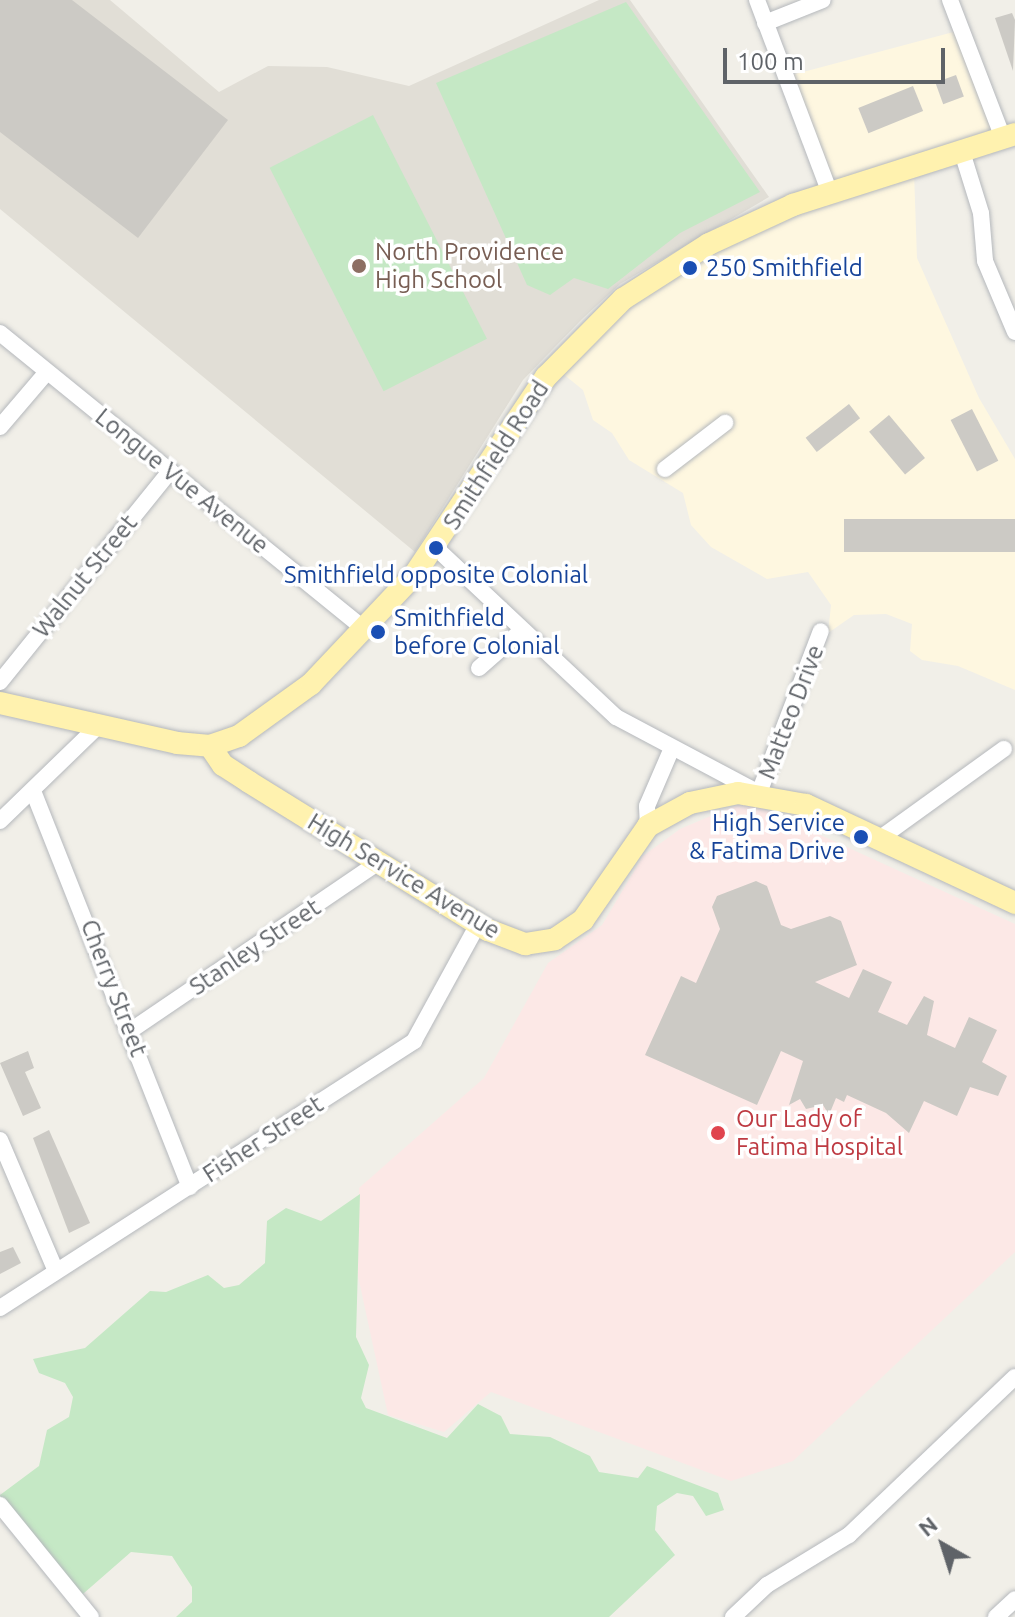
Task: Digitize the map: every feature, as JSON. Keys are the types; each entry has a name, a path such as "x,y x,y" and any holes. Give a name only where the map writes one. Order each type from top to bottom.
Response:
{"main road":[{"name":"Smithfield Road","path":"210,746 287,704 364,629 436,548 516,416 579,338 623,299 696,252 829,191 1009,136"},
{"path":"0,703 210,746"},
{"name":"High Service Avenue","path":"210,746 223,765 478,924 525,944 555,939 583,920 648,826 690,803 759,793 806,805 1015,903"}],"street":[{"path":"757,0 829,191"},
{"path":"765,23 823,0"},
{"path":"950,0 1009,136"},
{"path":"962,152 981,213 985,261 1015,332"},
{"name":"Longue Vue Avenue","path":"0,333 364,629"},
{"path":"0,427 47,372"},
{"path":"665,469 725,423"},
{"name":"Walnut Street","path":"0,682 170,471"},
{"path":"436,548 616,717 759,793"},
{"path":"479,668 521,631"},
{"name":"Matteo Drive","path":"759,793 821,631"},
{"path":"0,821 99,725"},
{"path":"648,826 647,806 672,748"},
{"path":"879,839 1004,749"},
{"name":"Cherry Street","path":"33,791 190,1187"},
{"name":"Stanley Street","path":"130,1031 379,862"},
{"name":"Fisher Street","path":"0,1308 414,1041 478,924"},
{"path":"0,1140 56,1271"},
{"path":"733,1617 767,1585 849,1535 1015,1377"},
{"path":"0,1505 91,1617"},
{"path":"996,1617 1015,1599"}],"shaded area":[{"name":"North Providence High School","path":"0,0 110,0 219,92 268,66 327,67 409,86 599,0 630,0 769,197 620,284 582,319 523,380 415,552 0,209"},
{"path":"961,30 1002,134 914,172 917,258 979,398 1015,459 1015,690 958,666 922,660 910,651 912,624 886,614 854,615 828,633 831,605 808,572 767,579 711,547 691,525 683,493 629,460 612,433 593,420 583,390 557,369 649,285 826,195 788,76"},
{"name":"Our Lady of Fatima Hospital","path":"746,801 1015,924 1015,1252 793,1461 731,1481 491,1392 444,1432 388,1415 358,1276 359,1188 484,1078 548,963 602,925 643,856 680,829"}],"green space":[{"path":"626,2 760,192 680,233 608,289 574,278 550,295 527,285 436,83"},
{"path":"373,115 487,339 384,391 270,168"},
{"path":"360,1194 356,1337 369,1365 361,1398 366,1408 447,1438 478,1404 501,1416 510,1434 550,1437 590,1456 599,1472 638,1478 647,1466 718,1493 724,1510 706,1516 693,1496 677,1493 657,1506 655,1530 675,1555 609,1617 176,1617 192,1602 192,1587 172,1556 131,1552 76,1600 0,1502 0,1495 39,1466 47,1430 69,1417 73,1397 65,1383 39,1373 33,1359 85,1348 150,1291 166,1292 208,1275 224,1288 239,1285 265,1263 267,1221 286,1208 321,1221"}],"building":[{"path":"0,0 72,0 228,120 138,238 0,132"},
{"path":"1012,13 1015,20 1013,71 995,18"},
{"path":"956,75 964,97 943,104 935,83"},
{"path":"913,86 923,111 868,133 858,108"},
{"path":"849,404 860,418 817,452 806,438"},
{"path":"972,409 998,461 977,472 951,420"},
{"path":"889,415 925,458 905,475 869,432"},
{"path":"844,519 1015,519 1015,552 844,552"},
{"path":"756,881 767,886 781,925 791,929 830,916 841,921 857,965 815,982 849,998 863,969 892,982 878,1012 907,1025 924,996 934,1001 927,1035 955,1048 969,1017 997,1030 982,1062 1007,1076 998,1096 970,1087 957,1116 924,1101 909,1133 886,1113 847,1095 844,1102 836,1098 829,1115 823,1105 806,1109 800,1099 789,1105 803,1061 781,1051 757,1105 645,1055 681,976 696,983 720,929 712,907 717,896"},
{"path":"28,1051 34,1068 25,1072 41,1108 23,1116 0,1063"},
{"path":"49,1130 90,1223 69,1233 33,1138"},
{"path":"13,1247 21,1263 0,1274 0,1252"}],"place":[{"name":"North Providence High School","path":"359,266"},
{"name":"250 Smithfield","path":"690,268"},
{"name":"Smithfield opposite Colonial","path":"436,548"},
{"name":"Smithfield before Colonial","path":"378,632"},
{"name":"High Service & Fatima Drive","path":"861,837"},
{"name":"Our Lady of Fatima Hospital","path":"718,1133"}]}
